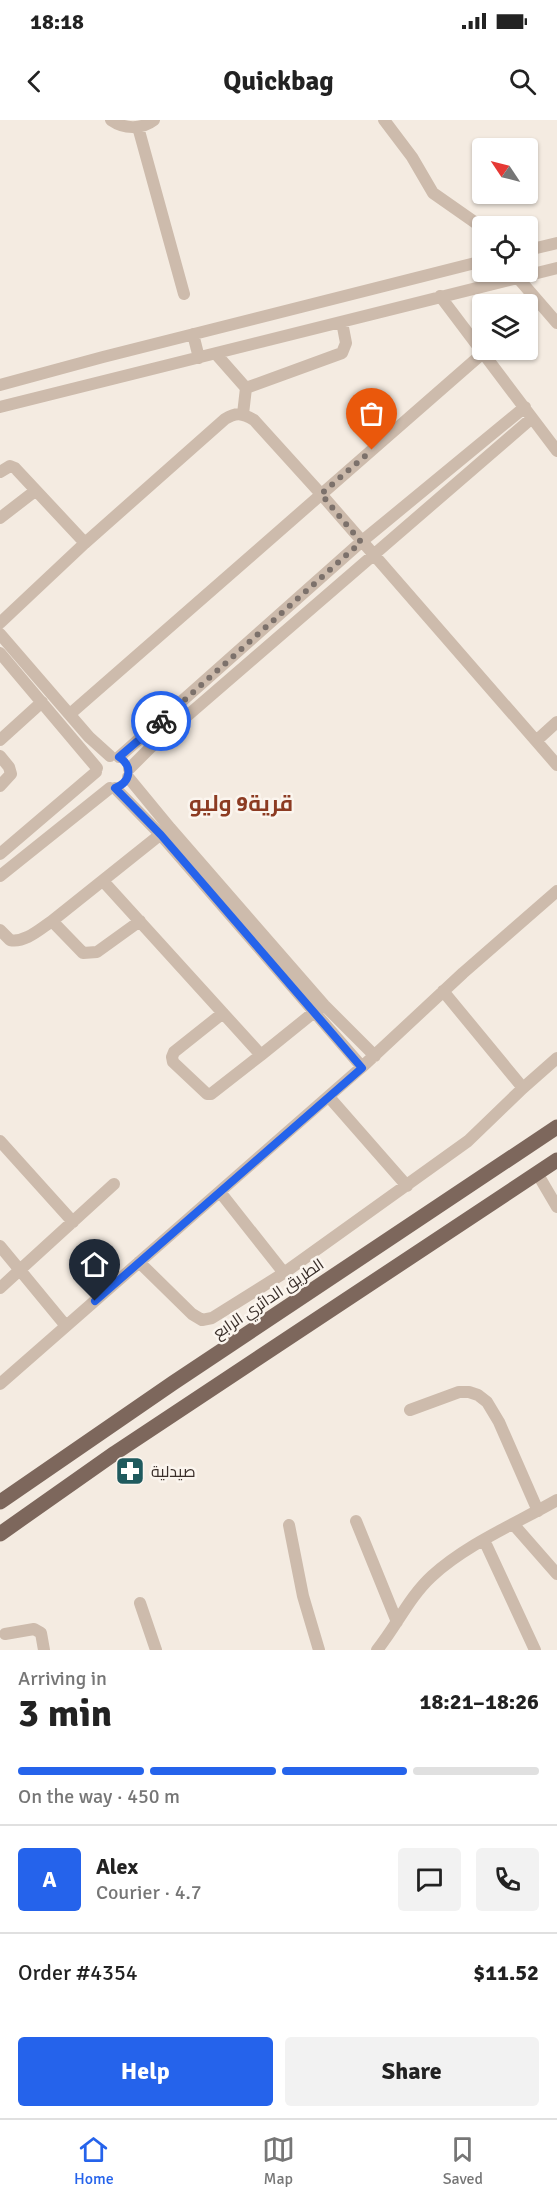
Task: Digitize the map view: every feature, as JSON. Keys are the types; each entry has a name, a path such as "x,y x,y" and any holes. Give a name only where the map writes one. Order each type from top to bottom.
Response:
{"main road":[{"name":"الطريق الدائري الرابع","path":"0,1502 173,1383 557,1127"},
{"path":"0,1534 115,1453 557,1160"}],"street":[{"path":"111,120 125,127 138,127 154,120"},
{"path":"384,120 412,157 434,193 472,220"},
{"path":"138,127 184,294"},
{"path":"538,248 557,243"},
{"path":"0,385 472,264"},
{"path":"538,273 557,268"},
{"path":"0,407 501,282"},
{"path":"521,282 557,323"},
{"path":"440,296 472,338"},
{"path":"246,388 342,353 346,343 342,322"},
{"path":"193,334 199,358"},
{"path":"216,354 246,388 243,414"},
{"path":"70,714 475,360"},
{"path":"488,360 557,451"},
{"path":"375,1056 324,1005 165,831 112,788 99,781 97,770 99,763 115,756 361,542 528,413"},
{"path":"0,876 112,788 123,784 128,773 150,748 372,554 528,413"},
{"path":"0,623 85,543 225,419 234,414 243,414 254,420 321,494 557,765"},
{"path":"0,472 10,466 15,468 85,543"},
{"path":"0,518 36,491"},
{"path":"0,634 89,737 125,761 128,773 165,831 362,1068"},
{"path":"0,653 97,770"},
{"path":"0,740 42,702"},
{"path":"536,741 557,722"},
{"path":"0,756 9,766 11,774 0,786"},
{"path":"0,854 97,770"},
{"path":"0,930 10,940 24,939 52,921 165,831"},
{"path":"103,881 261,1055"},
{"path":"0,1384 362,1068 443,991 555,897"},
{"path":"52,921 83,953 97,952 140,921"},
{"path":"443,991 522,1088"},
{"path":"223,1013 174,1052 172,1057 173,1062 207,1094 212,1094 324,1005"},
{"path":"139,1262 192,1314 202,1320 212,1318 284,1273 468,1142 522,1088 557,1058"},
{"path":"328,1097 407,1186"},
{"path":"0,1141 73,1222"},
{"path":"537,1173 557,1207"},
{"path":"0,1288 114,1184"},
{"path":"220,1192 284,1273"},
{"path":"0,1246 66,1326"},
{"path":"410,1410 459,1392 478,1395 487,1402 499,1422 538,1511"},
{"path":"376,1650 430,1577 484,1540 557,1500"},
{"path":"357,1521 397,1622"},
{"path":"289,1525 303,1596 319,1650"},
{"path":"514,1525 557,1574"},
{"path":"484,1540 535,1650"},
{"path":"140,1603 156,1650"},
{"path":"5,1634 34,1629 41,1633 44,1650"},
{"path":"387,1637 393,1650"}],"way so far":[{"path":"161,721 361,542 321,494 372,450"}],"place":[{"name":"صيدلية","path":"130,1471"}],"district":[{"name":"قرية9 وليو","path":"241,803"}],"route":[{"path":"95,1301 362,1068 161,835 115,788 126,781 129,773 128,765 119,757 161,721"}]}
